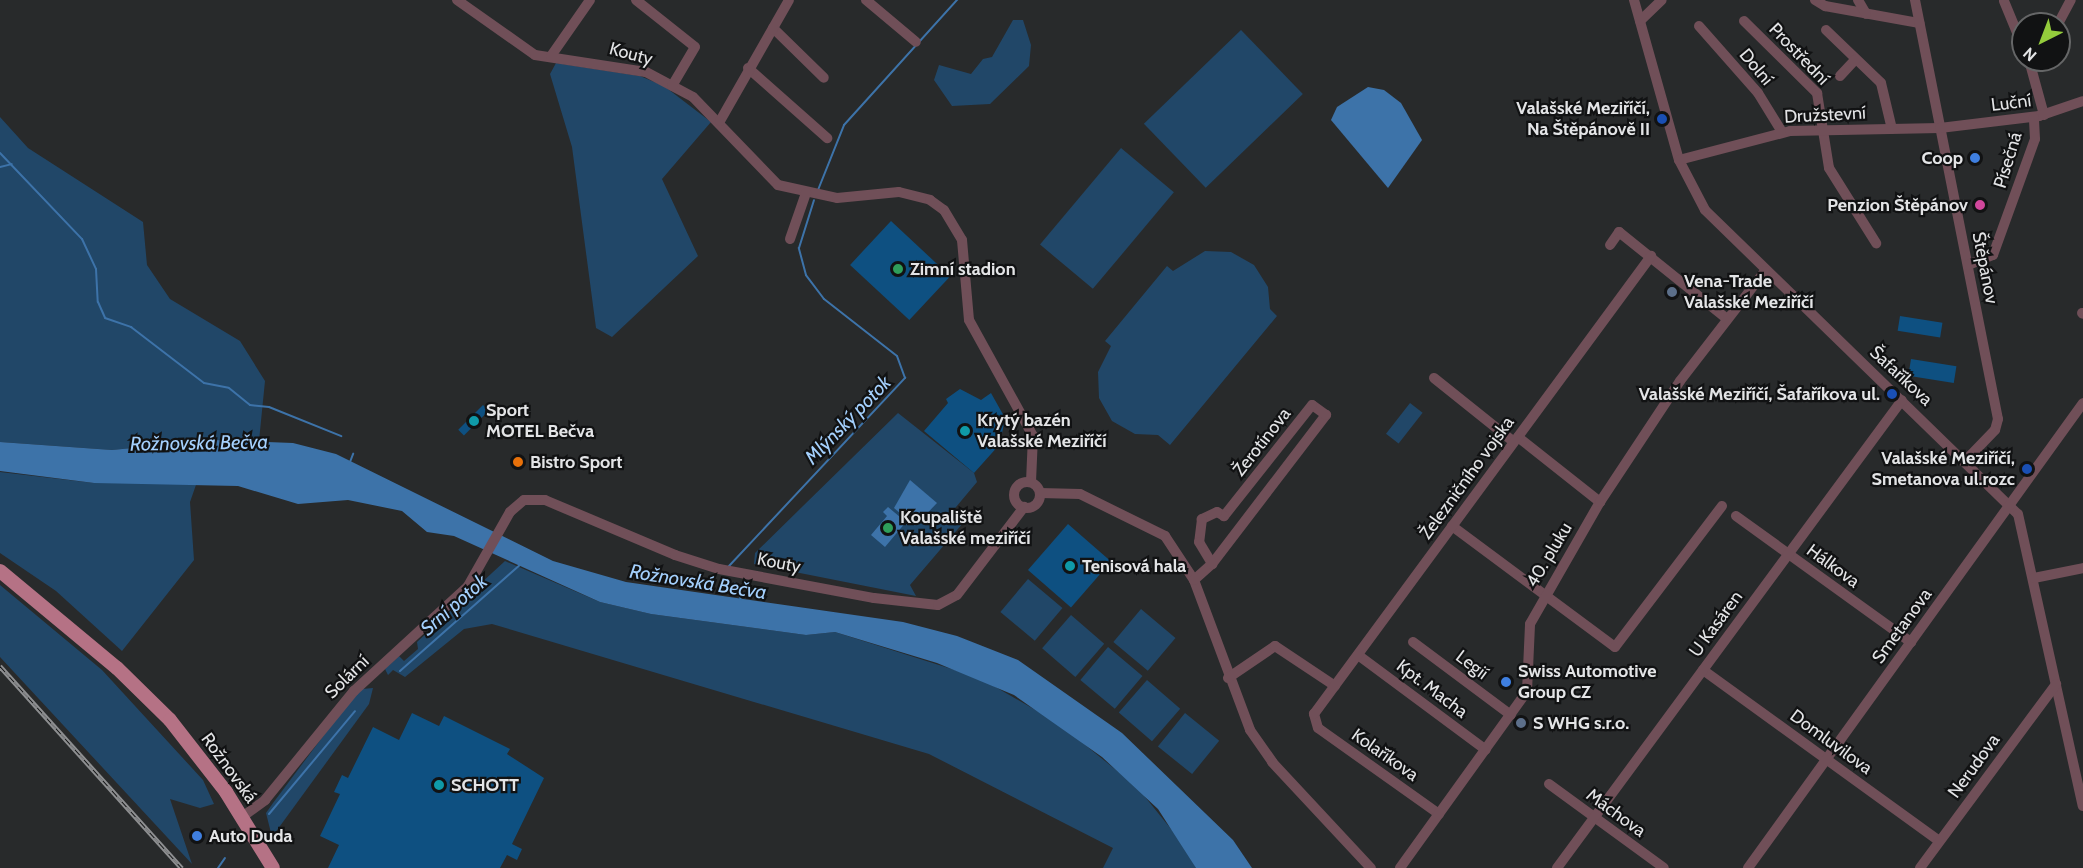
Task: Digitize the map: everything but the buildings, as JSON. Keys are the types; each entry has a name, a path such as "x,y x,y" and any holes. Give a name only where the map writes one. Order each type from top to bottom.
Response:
{"main road":[{"name":"Rožnovská","path":"0,572 148,697 183,734 242,817 273,868"}],"street":[{"name":"Kouty","path":"457,0 532,53 646,72 672,86 720,121 768,178 806,193 837,198 915,194 944,210 955,224 965,257 969,320 1033,436 1031,482"},
{"path":"551,56 590,0"},
{"path":"636,0 695,47 672,86"},
{"path":"720,121 748,68 789,0"},
{"path":"866,0 916,42"},
{"name":"Šafaříkova","path":"1634,0 1679,160 1705,210 1765,271 2011,503 2020,519 2083,806"},
{"path":"1640,21 1662,0"},
{"path":"1815,0 1866,14 1919,23"},
{"path":"1858,0 1866,14"},
{"name":"Štěpánov","path":"1915,0 1998,422 1966,460"},
{"path":"2004,0 2011,17"},
{"name":"Prostřední","path":"1744,21 1817,93 1829,168 1876,243"},
{"name":"Dolní","path":"1699,26 1758,93 1782,132"},
{"path":"773,28 824,78"},
{"path":"1826,30 1886,93 1892,129"},
{"path":"1840,76 1856,59"},
{"path":"748,68 827,138"},
{"name":"Písečná","path":"1968,265 1993,255 2035,139 2039,116 2031,72"},
{"name":"Luční","path":"1940,128 2039,116 2083,101"},
{"name":"Družstevní","path":"1679,160 1782,132 1940,128"},
{"path":"790,239 806,193"},
{"path":"1610,245 1619,232 1726,318"},
{"name":"Železničního vojska","path":"1313,721 1358,654 1651,256"},
{"name":"40. pluku","path":"1400,868 1511,715 1530,684 1528,630 1544,595 1600,502 1726,318 1765,271"},
{"path":"1434,378 1600,502"},
{"name":"U Kasáren","path":"1557,868 1902,400"},
{"name":"Smetanova","path":"1748,868 2083,402"},
{"name":"Žerotínova","path":"1194,580 1212,564 1326,415 1312,405 1224,516"},
{"path":"1024,507 1016,501 1015,491 1021,483 1031,482 1040,493 1080,494 1131,515 1165,536 1194,580 1228,678 1261,748 1371,868"},
{"name":"Kouty","path":"480,567 503,523 520,502 540,498 707,565 874,598 938,605 957,595 1024,507 1034,506 1040,493"},
{"path":"1452,526 1615,647 1722,506"},
{"path":"1212,564 1203,554 1199,525 1207,515 1218,512 1236,531"},
{"name":"Hálkova","path":"1736,516 1911,642"},
{"name":"Solární","path":"242,817 265,800 354,691 451,604 480,567"},
{"path":"2034,578 2083,568"},
{"name":"Legií","path":"1413,642 1511,715"},
{"path":"1228,678 1275,646 1335,686"},
{"name":"Kpt. Macha","path":"1358,654 1486,750"},
{"name":"Domluvilova","path":"1703,670 1939,841"},
{"name":"Nerudova","path":"1920,868 2056,684"},
{"name":"Kolaříkova","path":"1313,721 1439,814"},
{"name":"Máchova","path":"1549,784 1664,868"}],"shaded area":[{"path":"1013,20 1023,20 1031,45 1029,66 990,104 952,106 934,80 939,65 971,74 983,59 992,57"},
{"path":"1241,30 1303,94 1206,188 1144,124"},
{"path":"556,63 640,76 664,86 711,122 662,179 698,256 612,337 596,328 572,147 550,74"},
{"path":"0,117 28,148 143,222 147,265 170,299 240,341 265,381 259,441 214,440 112,450 0,442"},
{"path":"1121,148 1174,192 1093,289 1040,245"},
{"path":"1205,251 1231,252 1254,265 1268,287 1270,309 1277,316 1170,445 1158,435 1135,434 1112,421 1099,398 1098,372 1111,346 1105,341 1167,266 1173,271"},
{"path":"1410,403 1423,413 1399,444 1386,434"},
{"path":"898,413 974,473 977,482 951,513 963,523 910,585 916,596 754,564 755,553"},
{"path":"0,472 94,483 197,482 190,502 194,560 122,651 56,591 0,553"},
{"path":"505,561 600,602 651,614 806,635 835,632 980,678 1058,723 1137,787 1188,850 1196,868 1103,868 1113,848 929,754 492,624 464,629 405,677 393,670 388,675 385,669 399,656 404,661 418,649 417,642"},
{"path":"1028,579 1062,608 1035,641 1000,612"},
{"path":"0,585 102,670 203,780 214,804 200,808 170,799 192,864 0,657"},
{"path":"1141,609 1175,638 1148,671 1113,642"},
{"path":"1071,615 1104,644 1075,677 1042,648"},
{"path":"1108,647 1142,676 1115,709 1080,680"},
{"path":"1147,680 1180,709 1152,741 1119,712"},
{"path":"373,688 369,704 272,837 266,813 345,707 362,689"},
{"path":"1185,713 1219,741 1192,774 1158,746"}],"water":[{"path":"1368,87 1384,90 1401,103 1422,140 1388,188 1331,120 1337,107"},
{"name":"Rožnovská Bečva","path":"214,440 293,443 336,454 553,561 626,582 903,622 957,636 1018,660 1122,733 1233,840 1252,868 1196,868 1158,809 1102,757 1014,695 937,663 835,632 806,635 651,614 600,602 454,536 427,532 402,511 348,500 298,504 238,486 94,483 0,471 0,442 112,450"},
{"path":"910,480 937,503 915,526 894,508"},
{"name":"Koupaliště Valašské meziříčí","path":"888,507 906,522 885,547 871,535 887,516 883,512"}],"waterway":[{"name":"Mlýnský potok","path":"818,190 844,125 957,0"},
{"path":"0,153 82,239 96,269 98,302 105,318 131,327 204,383 229,388 250,405 269,407 341,436"},
{"path":"0,167 12,164"},
{"name":"Mlýnský potok","path":"729,566 905,378 897,356 824,299 806,275 799,248 814,200"},
{"path":"350,462 353,454"},
{"name":"Srní potok","path":"400,671 520,565"},
{"name":"Mlýnský potok","path":"735,583 741,600"},
{"name":"Srní potok","path":"269,814 355,711"},
{"name":"Srní potok","path":"218,868 225,858"}],"railway":[{"path":"0,666 182,868"}],"place":[{"name":"Valašské Meziříčí, Na Štěpánově II","path":"1662,119"},
{"name":"Coop","path":"1975,158"},
{"name":"Penzion Štěpánov","path":"1980,205"},
{"name":"Zimní stadion","path":"898,269"},
{"name":"Vena-Trade Valašské Meziříčí","path":"1672,292"},
{"name":"Valašské Meziříčí, Šafaříkova ul.","path":"1892,394"},
{"name":"Sport MOTEL Bečva","path":"474,421"},
{"name":"Krytý bazén Valašské Meziříčí","path":"965,431"},
{"name":"Bistro Sport","path":"518,462"},
{"name":"Valašské Meziříčí, Smetanova ul.rozc","path":"2027,469"},
{"name":"Koupaliště Valašské meziříčí","path":"888,528"},
{"name":"Tenisová hala","path":"1070,566"},
{"name":"Swiss Automotive Group CZ","path":"1506,682"},
{"name":"S WHG s.r.o.","path":"1521,723"},
{"name":"SCHOTT","path":"439,785"},
{"name":"Auto Duda","path":"197,836"}]}
